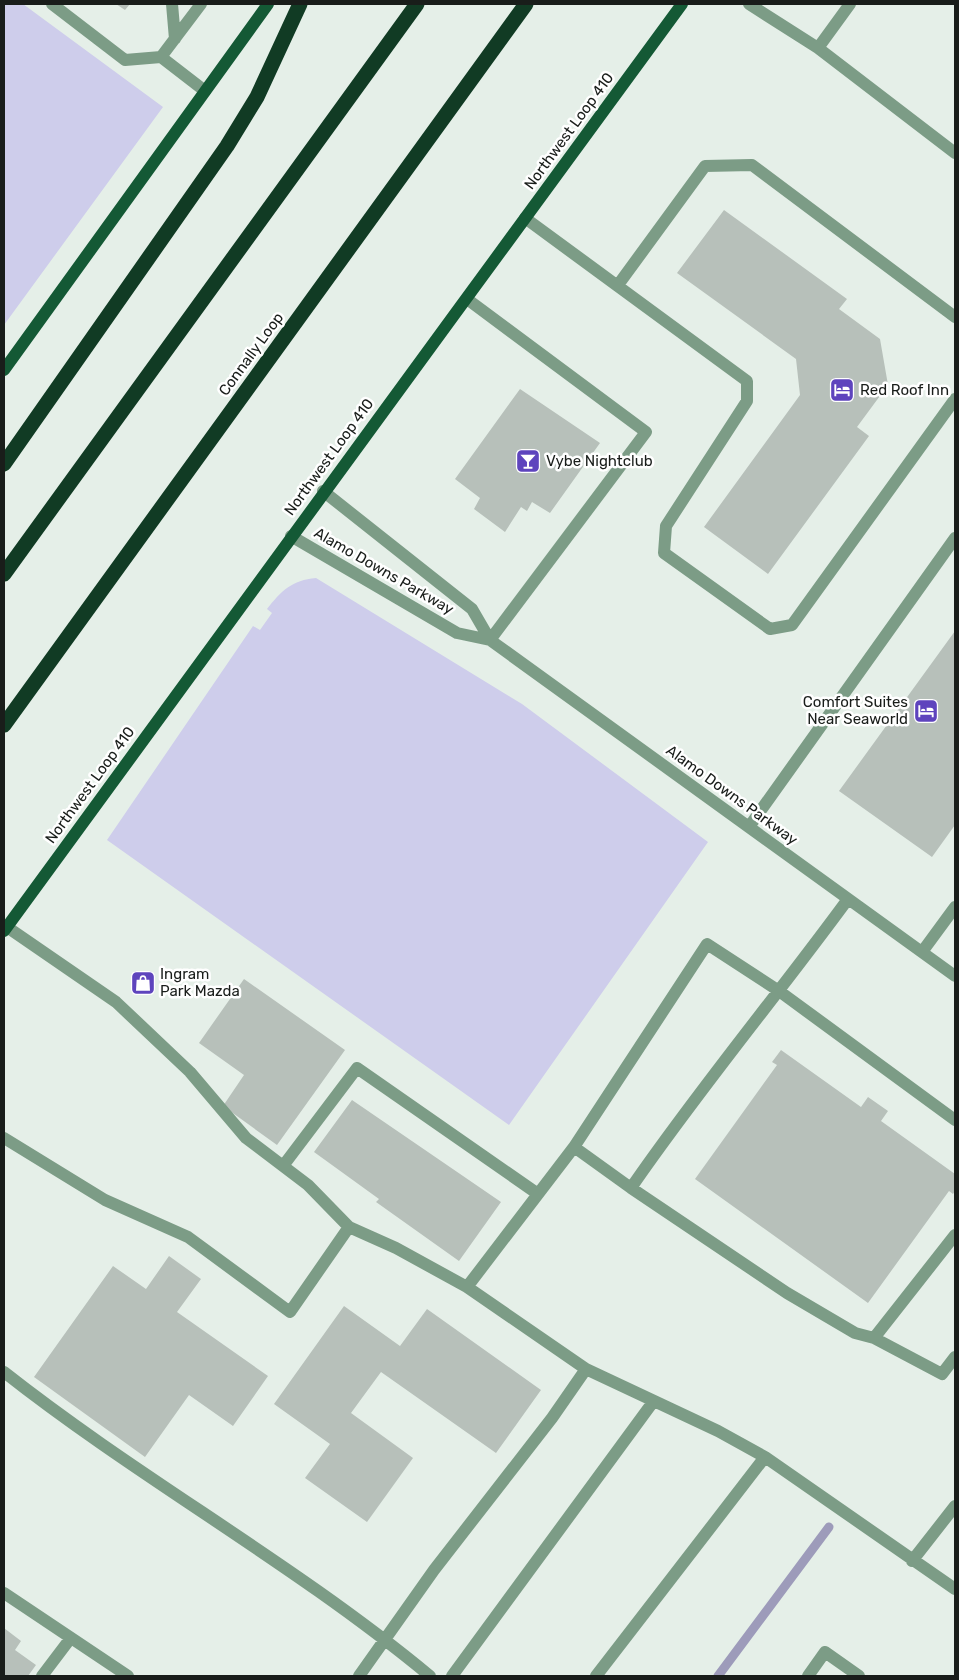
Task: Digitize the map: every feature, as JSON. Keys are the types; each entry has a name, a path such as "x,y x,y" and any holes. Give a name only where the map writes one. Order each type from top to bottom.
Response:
{"highway":[{"path":"4,464 227,146 257,97 300,4"},
{"path":"4,574 417,4"},
{"name":"Connally Loop","path":"4,725 526,4"}],"main road":[{"path":"4,370 268,4"},
{"name":"Northwest Loop 410","path":"5,929 323,491 467,299 682,4"}],"street":[{"path":"52,4 125,60 161,58 205,91"},
{"path":"172,4 175,39"},
{"path":"161,58 201,4"},
{"path":"749,4 818,48 955,152"},
{"path":"818,48 850,4"},
{"path":"618,285 706,166 752,165 955,317"},
{"path":"525,218 747,381 748,402 666,526 664,553 770,629 792,625 955,399"},
{"path":"467,299 646,432 490,640"},
{"name":"Alamo Downs Parkway","path":"323,491 472,609 490,640"},
{"name":"Alamo Downs Parkway","path":"291,536 457,633 490,640 955,976"},
{"path":"749,827 955,538"},
{"path":"631,1188 690,1104 806,956 848,898"},
{"path":"922,952 955,907"},
{"path":"5,929 116,1002 190,1072 246,1138 308,1185 348,1227 396,1248 466,1287 586,1369 718,1431 765,1456 912,1561 955,1589"},
{"path":"466,1287 574,1147 707,944 778,991 955,1120"},
{"path":"283,1166 357,1068 538,1194"},
{"path":"4,1138 36,1160 105,1200 188,1237 290,1312 348,1227"},
{"path":"574,1147 631,1188 787,1293 855,1333 874,1338 942,1374 955,1357"},
{"path":"874,1338 955,1235"},
{"path":"359,1676 434,1570 552,1418 586,1369"},
{"path":"4,1372 58,1414 148,1478 288,1570 385,1639 430,1676"},
{"path":"452,1676 653,1402"},
{"path":"596,1676 765,1456"},
{"path":"912,1561 955,1506"},
{"path":"4,1592 70,1639 128,1676"},
{"path":"42,1676 70,1639"},
{"path":"808,1676 825,1652 859,1676"}],"shaded area":[{"path":"4,4 23,4 163,107 4,325"},
{"path":"316,578 522,704 708,842 509,1125 107,840 253,626 260,630 272,613 267,609 288,588 300,581"}],"building":[{"path":"116,4 130,4 125,10"},
{"name":"Red Roof Inn","path":"724,210 847,299 839,309 880,339 888,385 857,427 869,436 768,574 704,527 800,395 796,359 677,273"},
{"name":"Vybe Nightclub","path":"520,389 600,443 550,513 532,502 527,511 521,507 505,532 474,509 480,498 455,479"},
{"name":"Comfort Suites Near Seaworld","path":"955,631 955,825 932,857 839,791"},
{"path":"244,979 345,1050 277,1145 223,1106 244,1075 199,1043"},
{"path":"781,1050 861,1107 868,1097 888,1111 881,1121 955,1174 955,1191 953,1194 949,1191 868,1303 695,1179 777,1065 772,1062"},
{"path":"352,1100 501,1202 459,1261 376,1202 379,1199 314,1152"},
{"path":"169,1256 201,1279 177,1312 268,1376 233,1426 189,1395 145,1457 34,1377 113,1266 146,1289"},
{"path":"344,1306 400,1346 427,1309 541,1390 496,1453 381,1372 351,1413 413,1458 367,1522 305,1478 330,1444 274,1404"},
{"path":"4,1628 21,1641 15,1650 36,1665 28,1676 4,1676"}],"waterway":[{"path":"718,1676 829,1527"}],"place":[{"name":"Red Roof Inn","path":"842,390"},
{"name":"Vybe Nightclub","path":"528,461"},
{"name":"Comfort Suites Near Seaworld","path":"926,711"},
{"name":"Ingram Park Mazda","path":"143,983"}]}
